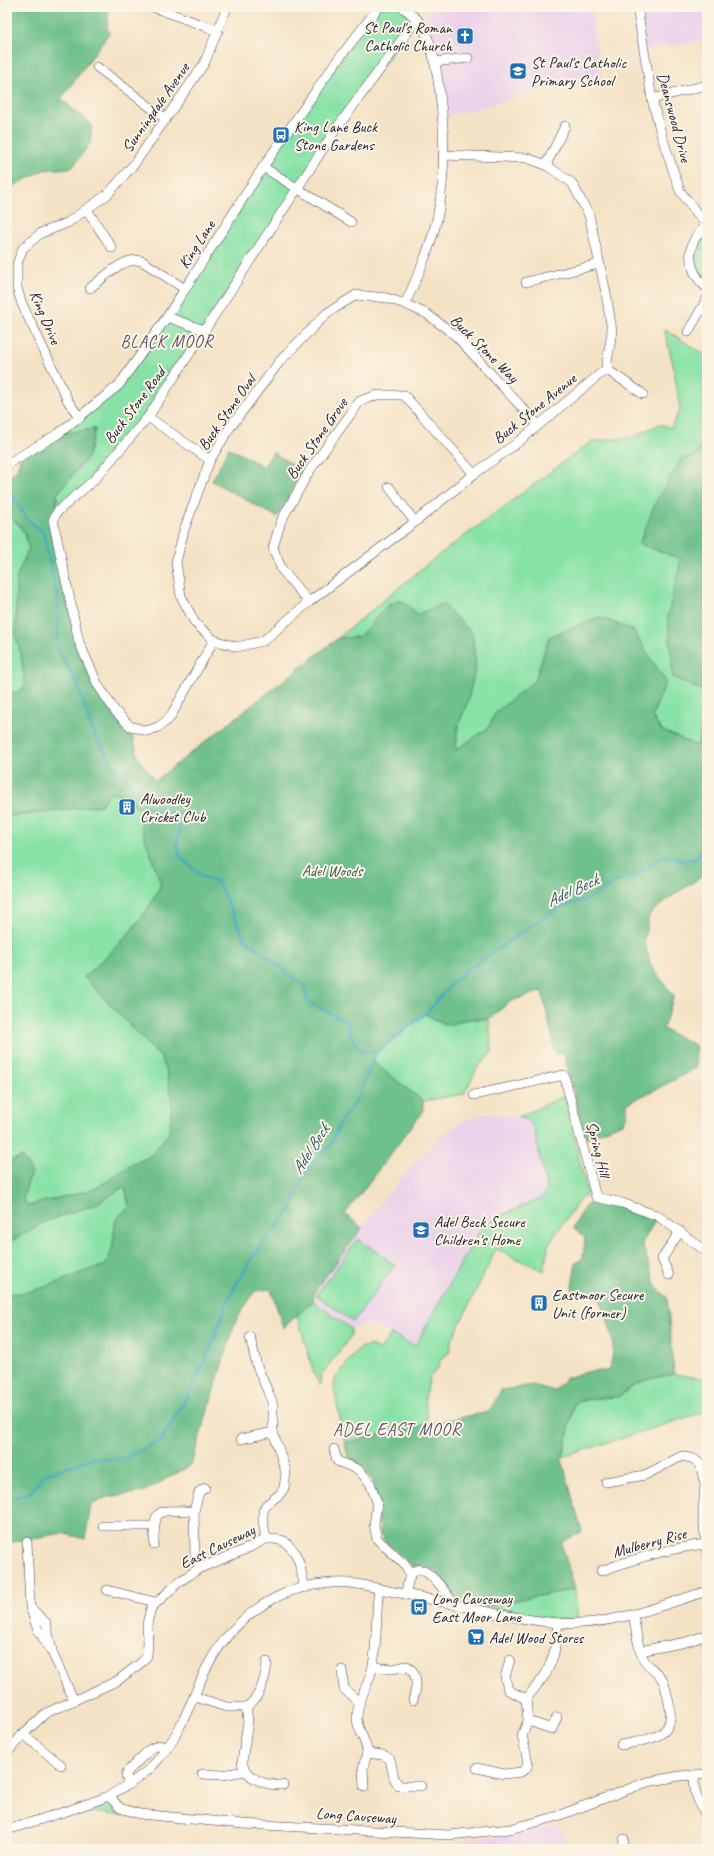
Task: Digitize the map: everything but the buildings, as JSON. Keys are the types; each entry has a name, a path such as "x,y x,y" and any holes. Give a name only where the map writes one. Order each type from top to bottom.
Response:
{"street":[{"name":"Sunningdale Avenue","path":"87,210 113,189 135,162 204,64 227,7"},
{"name":"King Lane","path":"7,464 58,434 80,418 119,385 167,317 263,167 333,66 379,7"},
{"path":"402,7 417,19 424,29 432,50 443,118 443,179 436,219 426,258 405,304"},
{"name":"Deanswood Drive","path":"637,7 652,98 680,191 707,225"},
{"path":"158,8 218,31"},
{"name":"Buck Stone Road","path":"214,640 168,719 158,727 147,731 130,726 115,712 98,685 79,642 53,520 57,512 94,480 148,417 336,129 417,19"},
{"path":"434,62 468,58"},
{"path":"97,67 166,119"},
{"path":"652,98 707,85"},
{"path":"546,165 565,126"},
{"path":"443,155 527,158 546,165 572,183 589,215 606,292 612,331 606,369 643,394"},
{"path":"263,167 351,222"},
{"path":"87,210 112,248"},
{"name":"King Drive","path":"80,418 68,401 22,304 17,288 17,264 23,248 40,233 67,222 87,210"},
{"path":"707,225 695,239 691,252 691,265 696,278 707,288"},
{"path":"90,288 127,261 137,259 185,288"},
{"path":"526,282 599,264"},
{"name":"Buck Stone Way","path":"356,295 387,298 427,314 456,336 538,425"},
{"name":"Buck Stone Oval","path":"214,640 195,623 181,596 176,562 184,530 210,460 229,429 280,361 326,313 356,295"},
{"path":"688,332 707,299"},
{"path":"167,317 204,330"},
{"name":"Buck Stone Avenue","path":"214,640 237,646 263,641 309,602 415,522 474,474 517,443 606,369"},
{"name":"Buck Stone Grove","path":"309,602 282,570 273,548 281,521 310,470 360,401 377,395 404,395 474,474"},
{"path":"148,417 210,460"},
{"path":"389,487 415,522"},
{"name":"Spring Hill","path":"474,1094 564,1075 596,1197 622,1203 658,1216 707,1252"},
{"path":"668,1275 662,1259 680,1231"},
{"path":"250,1336 256,1361 273,1406 273,1432 286,1472 286,1480 280,1494 266,1505 263,1511 262,1521 266,1539"},
{"path":"241,1439 273,1432"},
{"path":"334,1449 337,1461 359,1470 370,1483 377,1502 374,1524 377,1539 405,1565 411,1576"},
{"path":"606,1482 645,1475 682,1456 694,1458 700,1464 705,1484 703,1514 707,1553"},
{"path":"200,1568 195,1556 194,1511 196,1498 199,1492 205,1488"},
{"path":"154,1544 154,1520 157,1514 163,1511 194,1511"},
{"path":"103,1526 154,1526"},
{"name":"East Causeway","path":"7,1751 46,1713 117,1681 142,1662 147,1656 148,1614 155,1602 189,1574 266,1539 284,1541 294,1551 299,1562 305,1588"},
{"path":"27,1542 30,1607 38,1630 52,1652 74,1701"},
{"name":"Mulberry Rise","path":"601,1571 650,1554 680,1546 706,1544"},
{"path":"406,1594 408,1580 415,1572 421,1570 431,1574 454,1604"},
{"path":"7,1830 109,1796 129,1784 155,1764 167,1748 195,1697 207,1667 216,1653 240,1623 273,1600 305,1588 322,1584 349,1583 558,1623 602,1621 633,1614 707,1591"},
{"path":"364,1787 363,1768 367,1748 359,1730 357,1720 359,1702 373,1667 376,1609 379,1589"},
{"path":"107,1590 155,1602"},
{"path":"622,1745 654,1738 662,1734 668,1728 671,1720 670,1709 663,1681 646,1664 640,1651 633,1614"},
{"path":"476,1768 504,1774 521,1772 526,1769 528,1763 522,1735 528,1721 526,1699 546,1674 554,1654 558,1623"},
{"path":"640,1651 686,1642 707,1635"},
{"path":"510,1660 505,1677 508,1690 526,1699"},
{"path":"195,1697 227,1708 246,1708 252,1702 264,1682 267,1662"},
{"path":"373,1667 392,1669 407,1666 412,1670 416,1677 416,1689 413,1700"},
{"path":"342,1670 344,1689 359,1702"},
{"path":"246,1708 248,1721 242,1762 245,1771 252,1777 283,1785"},
{"path":"528,1721 552,1729 557,1717"},
{"path":"23,1734 61,1764"},
{"path":"129,1784 126,1776 127,1772 150,1749 159,1745 167,1748"},
{"path":"367,1753 383,1755 390,1759 394,1778 399,1786 421,1786"},
{"path":"202,1774 222,1775 245,1771"},
{"name":"Long Causeway","path":"109,1796 120,1808 140,1814 243,1824 449,1835 510,1829 556,1817 647,1782 707,1774"},
{"path":"694,1775 694,1790 696,1798 707,1818"},
{"path":"623,1849 624,1839"},
{"path":"703,1849 707,1841"}],"shaded area":[{"name":"St Paul's Catholic Primary School","path":"436,7 591,7 601,80 557,86 443,118 425,19"},
{"path":"637,7 707,7 707,40 643,50"},
{"name":"Adel Beck Secure Children's Home","path":"485,1113 519,1117 527,1120 534,1128 548,1190 542,1198 478,1233 415,1346 368,1323 351,1329 313,1301 314,1292 379,1205 419,1158 447,1131 464,1121"},
{"path":"558,1825 571,1849 459,1849 459,1841 511,1834"}],"green space":[{"path":"7,7 109,7 107,30 110,32 61,99 92,125 90,143 72,168 44,170 7,189"},
{"path":"379,7 402,7 417,19 336,129 180,368 94,480 57,512 57,494 88,457 95,429 58,434 119,385 263,167"},
{"path":"704,238 707,238 707,282 697,266 695,253 699,242"},
{"path":"664,329 707,356 707,437 694,456 682,559 668,615 673,677 707,693 705,716 697,746 661,730 652,716 666,682 549,637 536,680 496,712 488,728 456,751 458,726 468,701 418,614 388,605 359,637 338,638 431,561 592,441 630,438 660,424 671,428 680,409 673,364"},
{"name":"Adel Woods","path":"95,429 88,457 57,494 57,512 53,521 79,642 98,685 130,726 138,757 155,781 338,638 359,637 388,605 401,600 418,614 443,604 472,633 476,665 468,701 458,726 456,750 488,728 496,712 535,680 549,637 599,617 633,630 666,682 652,716 661,730 697,746 705,716 707,693 707,873 665,901 649,915 644,940 651,966 674,996 663,1029 695,1045 696,1068 627,1103 627,1115 623,1123 585,1138 564,1053 556,1054 542,991 511,1001 489,1019 468,1019 447,1025 425,1014 376,1053 373,1062 423,1101 423,1111 345,1214 362,1228 314,1292 313,1301 283,1328 271,1289 255,1291 235,1322 191,1465 143,1492 107,1497 91,1505 85,1539 62,1533 7,1543 7,1294 33,1291 106,1265 112,1250 116,1219 129,1207 125,1186 96,1204 46,1221 7,1243 7,1162 22,1157 31,1171 23,1198 27,1206 95,1189 133,1164 149,1157 169,1133 172,1104 167,1072 161,1058 84,977 128,935 138,923 161,884 141,826 142,813 126,796 109,793 101,805 7,817 7,694 18,692 25,686 21,654 16,637 16,587 17,576 29,548 25,534 19,525 7,514 7,478 17,470 20,458 58,434"},
{"path":"707,437 707,693 673,677 668,615 681,559 639,544 657,499 682,458 694,456"},
{"path":"229,448 264,467 273,452 303,472 277,517 212,481"},
{"path":"7,514 19,525 25,534 29,548 17,576 16,587 16,637 21,654 25,686 18,692 7,694"},
{"path":"109,793 126,796 142,813 141,826 161,884 138,923 84,977 161,1058 167,1072 172,1104 170,1133 149,1157 133,1164 95,1189 27,1206 23,1198 31,1171 22,1157 7,1162 7,817 101,805"},
{"path":"425,1014 447,1025 468,1019 489,1019 492,1053 479,1065 464,1094 423,1101 373,1062 376,1053"},
{"path":"566,1095 587,1194 581,1198 548,1245 544,1271 496,1249 451,1342 449,1353 440,1360 438,1368 430,1377 425,1397 428,1424 345,1443 334,1389 335,1379 359,1348 372,1345 379,1351 391,1334 415,1346 478,1233 495,1218 542,1198 547,1190 534,1129 527,1120 519,1117"},
{"path":"125,1186 129,1208 116,1219 112,1250 107,1265 33,1291 7,1294 7,1243 46,1221 96,1204"},
{"path":"599,1202 620,1206 656,1219 642,1243 656,1287 667,1297 674,1374 648,1379 632,1386 618,1397 585,1399 574,1404 562,1460 582,1532 561,1543 575,1589 486,1606 456,1599 435,1571 423,1566 412,1566 381,1537 373,1481 362,1467 348,1458 345,1443 432,1423 489,1412 501,1390 533,1385 554,1391 566,1378 590,1371 608,1371 611,1364 613,1349 610,1327 602,1304 598,1299 592,1296 585,1294 574,1294 572,1287 576,1263 583,1258 585,1237 573,1228 586,1205"},
{"path":"358,1239 395,1265 353,1322 316,1295"},
{"path":"313,1301 351,1329 351,1336 321,1375 320,1385 314,1374 297,1315"},
{"path":"674,1374 707,1379 707,1411 563,1457 574,1404 586,1400 622,1394 631,1386 641,1381"},
{"path":"575,1589 578,1619 543,1618 486,1606"},
{"path":"108,1803 113,1804 123,1816 84,1811"}],"waterway":[{"path":"8,482 11,494 27,519 43,532 57,594 59,614 57,649 76,681 94,734 116,769 129,782 140,789 144,806 179,814 180,829 177,845 180,857 203,877 218,882 244,938 304,986 308,1002 347,1022 350,1034 360,1048 370,1053 376,1053"},
{"name":"Adel Beck","path":"7,1501 31,1492 43,1475 93,1458 113,1460 132,1455 161,1440 187,1397 208,1354 230,1295 256,1252 291,1209 305,1173 331,1144 341,1121 357,1099 376,1053 425,1014 455,980 467,970 559,907 587,900 614,883 641,872 664,855 682,861 697,858 707,842"}],"place":[{"name":"St Paul's Roman Catholic Church","path":"465,36"},
{"name":"St Paul's Catholic Primary School","path":"518,71"},
{"name":"King Lane Buck Stone Gardens","path":"281,135"},
{"name":"Alwoodley Cricket Club","path":"127,807"},
{"name":"Adel Beck Secure Children's Home","path":"421,1230"},
{"name":"Eastmoor Secure Unit (former)","path":"539,1303"},
{"name":"Long Causeway East Moor Lane","path":"419,1607"},
{"name":"Adel Wood Stores","path":"476,1637"}],"district":[{"name":"BLACK MOOR","path":"167,341"},
{"name":"ADEL EAST MOOR","path":"397,1429"}]}
